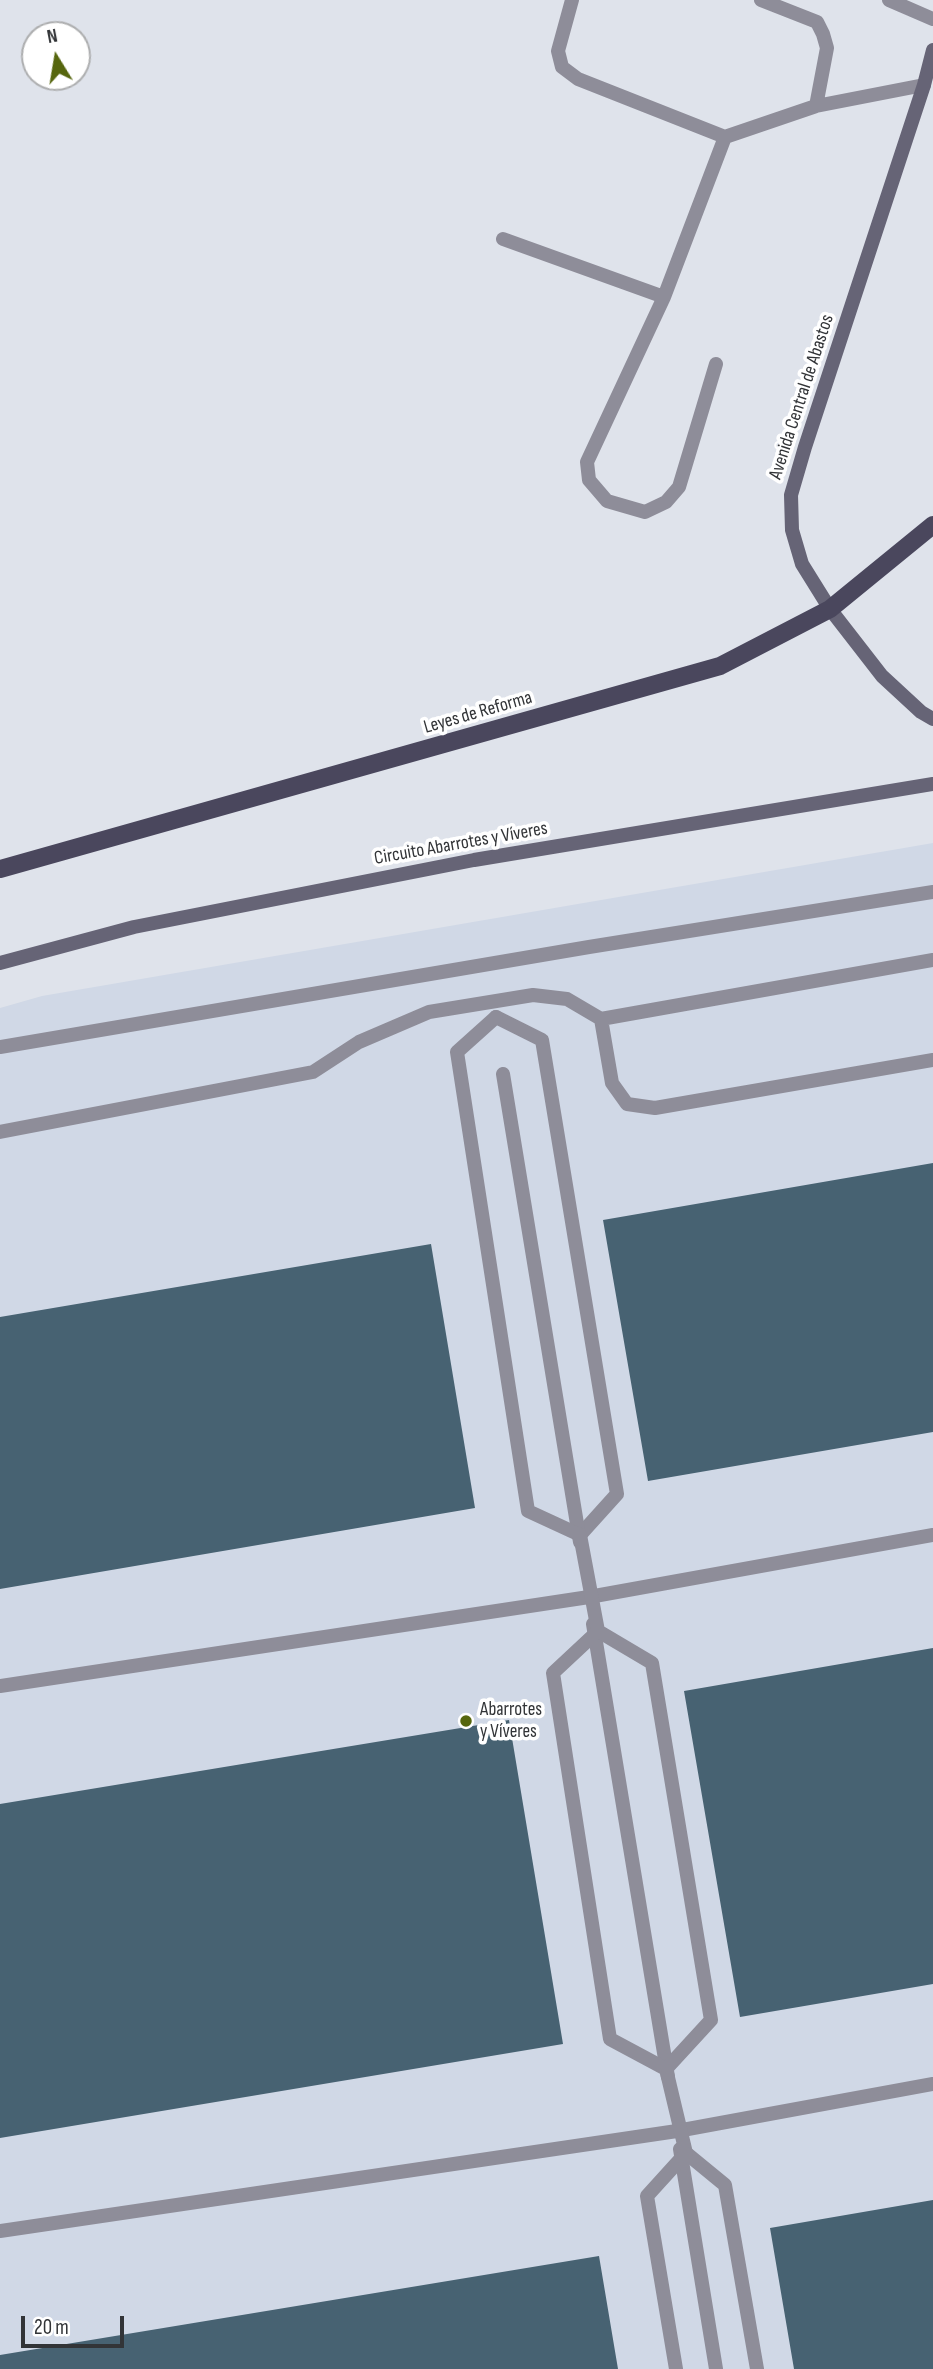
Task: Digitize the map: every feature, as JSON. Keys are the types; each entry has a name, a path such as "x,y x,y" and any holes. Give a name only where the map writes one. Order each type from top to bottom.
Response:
{"main road":[{"name":"Avenida Central de Abastos","path":"933,50 791,495 792,530 802,564 830,609 882,676 921,712 933,719"},
{"name":"Leyes de Reforma","path":"0,869 720,666 830,609 933,525"},
{"name":"Circuito Abarrotes y Víveres","path":"0,963 134,927 474,859 933,784"}],"street":[{"path":"572,0 558,51 562,67 579,79 725,137 816,106 924,85"},
{"path":"761,0 817,22 827,48 816,106"},
{"path":"889,0 933,19"},
{"path":"716,364 678,488 666,502 645,512 607,501 589,480 587,462 664,297 725,137"},
{"path":"503,239 664,297"},
{"path":"0,1047 933,892"},
{"path":"0,1132 313,1072 359,1042 429,1012 533,995 567,999 601,1019 933,960"},
{"path":"496,1017 542,1040 617,1494 580,1535 528,1511 457,1052 496,1017"},
{"path":"601,1019 612,1083 626,1104 655,1108 933,1060"},
{"path":"503,1074 716,2369"},
{"path":"580,1535 598,1631 652,1663 711,2020 666,2069"},
{"path":"0,1686 589,1597 933,1535"},
{"path":"598,1631 553,1673 610,2039 666,2069 686,2152 726,2185 757,2369"},
{"path":"0,2231 677,2131 933,2084"},
{"path":"676,2369 647,2196 686,2152"}],"shaded area":[{"name":"Abarrotes y Víveres","path":"933,843 933,2369 0,2369 0,1008 42,996"}],"building":[{"path":"933,1163 933,1432 648,1481 603,1220"},
{"path":"431,1244 475,1508 0,1589 0,1317"},
{"path":"933,1648 933,1984 740,2017 684,1691"},
{"path":"509,1720 563,2044 0,2138 0,1804"},
{"path":"933,2200 933,2369 794,2369 770,2228"},
{"path":"599,2256 618,2369 0,2369 0,2355"}],"place":[{"name":"Abarrotes y Víveres","path":"466,1721"}]}
